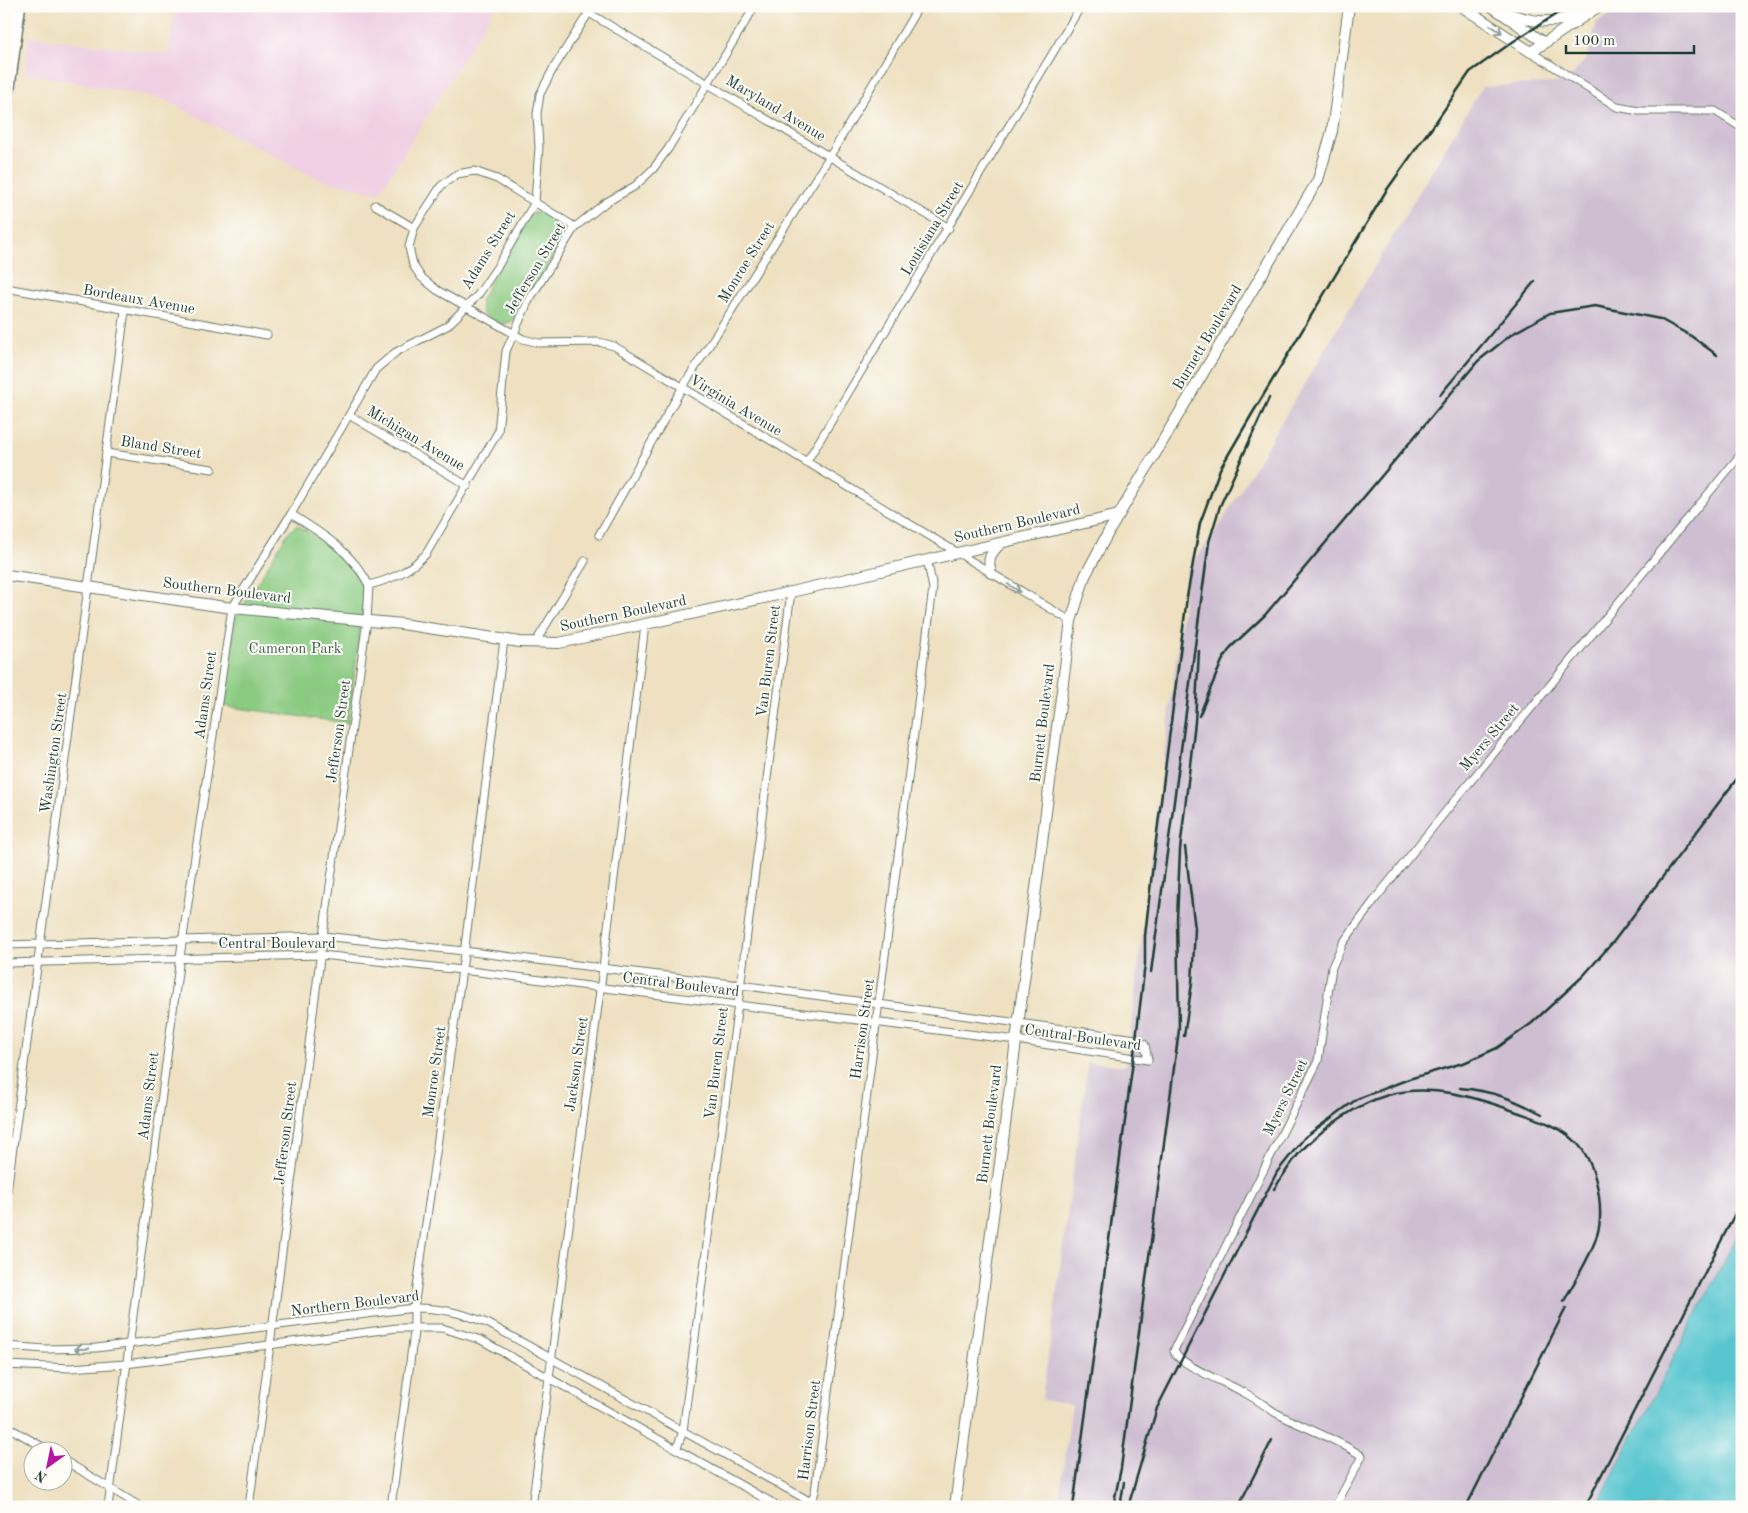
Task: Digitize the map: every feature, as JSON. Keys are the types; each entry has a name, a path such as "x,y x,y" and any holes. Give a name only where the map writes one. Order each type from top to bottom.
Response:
{"highway":[{"path":"6,106 20,6"}],"main road":[{"path":"1342,6 1345,29"},
{"name":"Burnett Boulevard","path":"955,1507 1071,621 1085,576 1119,515 1318,180 1332,131 1349,6"},
{"path":"1461,6 1531,52 1599,6"},
{"path":"1495,8 1526,20 1554,23 1599,6"},
{"path":"1495,8 1545,43"},
{"name":"Southern Boulevard","path":"6,575 89,585 232,608 367,620 504,640 535,643 571,642 1119,515"},
{"path":"991,574 989,562 991,552 1001,542"}],"street":[{"name":"Jefferson Street","path":"249,1507 274,1326 323,936 367,620 369,585 392,580 412,568 426,554 468,486 498,432 506,351 528,302 575,227 605,204 635,186 653,169 755,6"},
{"name":"Monroe Street","path":"599,534 682,388 830,156 919,6"},
{"name":"Louisiana Street","path":"806,463 1081,6"},
{"name":"Maryland Avenue","path":"591,9 708,83 948,228"},
{"name":"Adams Street","path":"108,1507 180,957 232,608 291,514 376,369 396,352 447,326 478,295 499,264 535,202 539,147 537,114 540,94 591,9"},
{"path":"1531,52 1617,107 1639,111 1715,111 1742,128"},
{"name":"Virginia Avenue","path":"575,227 497,179 474,171 457,174 441,186 414,228 410,247 413,265 427,281 467,307 523,339 540,343 599,342 614,346 1071,621"},
{"path":"375,205 414,228"},
{"name":"Bordeaux Avenue","path":"6,288 125,311 267,335"},
{"name":"Washington Street","path":"6,1199 125,311"},
{"name":"Michigan Avenue","path":"349,415 468,486"},
{"name":"Bland Street","path":"106,453 212,469"},
{"name":"Myers Street","path":"1335,1507 1362,1456 1322,1434 1275,1412 1246,1394 1191,1365 1177,1356 1174,1351 1186,1323 1318,1061 1332,967 1343,942 1382,890 1742,453"},
{"path":"291,514 344,550 358,566 369,585"},
{"name":"Harrison Street","path":"810,1502 815,1492 933,588 927,559"},
{"path":"535,643 585,562"},
{"name":"Van Buren Street","path":"677,1448 682,1431 791,592"},
{"name":"Jackson Street","path":"532,1507 550,1358 603,968 645,625"},
{"name":"Monroe Street","path":"391,1507 414,1327 414,1308 462,970 504,640"},
{"name":"Central Boulevard","path":"6,945 183,938 323,936 464,951 740,985 1136,1039 1145,1045 1148,1060 1016,1040 876,1024 600,987 321,955 180,957 6,963"},
{"name":"Northern Boulevard","path":"6,1346 79,1349 414,1308 446,1309 464,1313 489,1324 820,1507"},
{"name":"Northern Boulevard","path":"6,1365 62,1368 126,1364 414,1327 442,1328 468,1334 548,1376 780,1507"},
{"path":"6,1426 30,1440"},
{"path":"72,1465 141,1507"},
{"path":"800,1507 810,1502"}],"shaded area":[{"path":"176,6 496,6 379,193 318,179 163,99 25,73 29,36 168,54"},
{"path":"1626,6 1742,6 1742,1227 1596,1507 1058,1507 1072,1405 1042,1400 1088,1062 1126,1066 1187,571 1220,525 1482,87 1567,82 1587,57 1597,22"}],"green space":[{"path":"540,212 556,222 560,229 562,240 515,320 502,325 483,314 480,301 529,214"},
{"name":"Cameron Park","path":"297,525 337,552 352,569 365,591 348,723 223,706 236,614 249,597 287,534"}],"water":[{"path":"1742,1227 1742,1507 1596,1507"}],"railway":[{"path":"1427,135 1470,72 1569,6"},
{"path":"1073,1507 1136,1039 1145,964 1145,936 1153,864 1187,597 1200,523 1220,469 1252,414 1386,191 1430,129"},
{"path":"1440,395 1535,281"},
{"path":"1199,716 1222,661 1231,647 1265,615 1478,361 1512,334 1550,313 1595,306 1660,319 1691,336 1717,355"},
{"path":"1151,972 1209,542 1220,506 1269,398"},
{"path":"1113,1507 1121,1468 1179,1030 1177,919 1180,850 1195,722 1199,651"},
{"path":"1128,1507 1157,1408 1277,1172 1305,1137 1357,1099 1409,1079 1466,1062 1497,1048 1532,1023 1583,976 1614,941 1742,772"},
{"path":"1184,1036 1192,983 1195,929 1185,847"},
{"path":"1460,1088 1503,1096 1542,1114"},
{"path":"1274,1189 1291,1163 1312,1140 1342,1117 1365,1104 1388,1095 1420,1090 1452,1093 1484,1101 1539,1120 1555,1127 1577,1143 1588,1159 1598,1188 1600,1218 1596,1238 1564,1301"},
{"path":"1585,1507 1742,1200"},
{"path":"1466,1507 1566,1308"},
{"path":"1238,1507 1272,1440"},
{"path":"1120,1507 1124,1482"}]}
